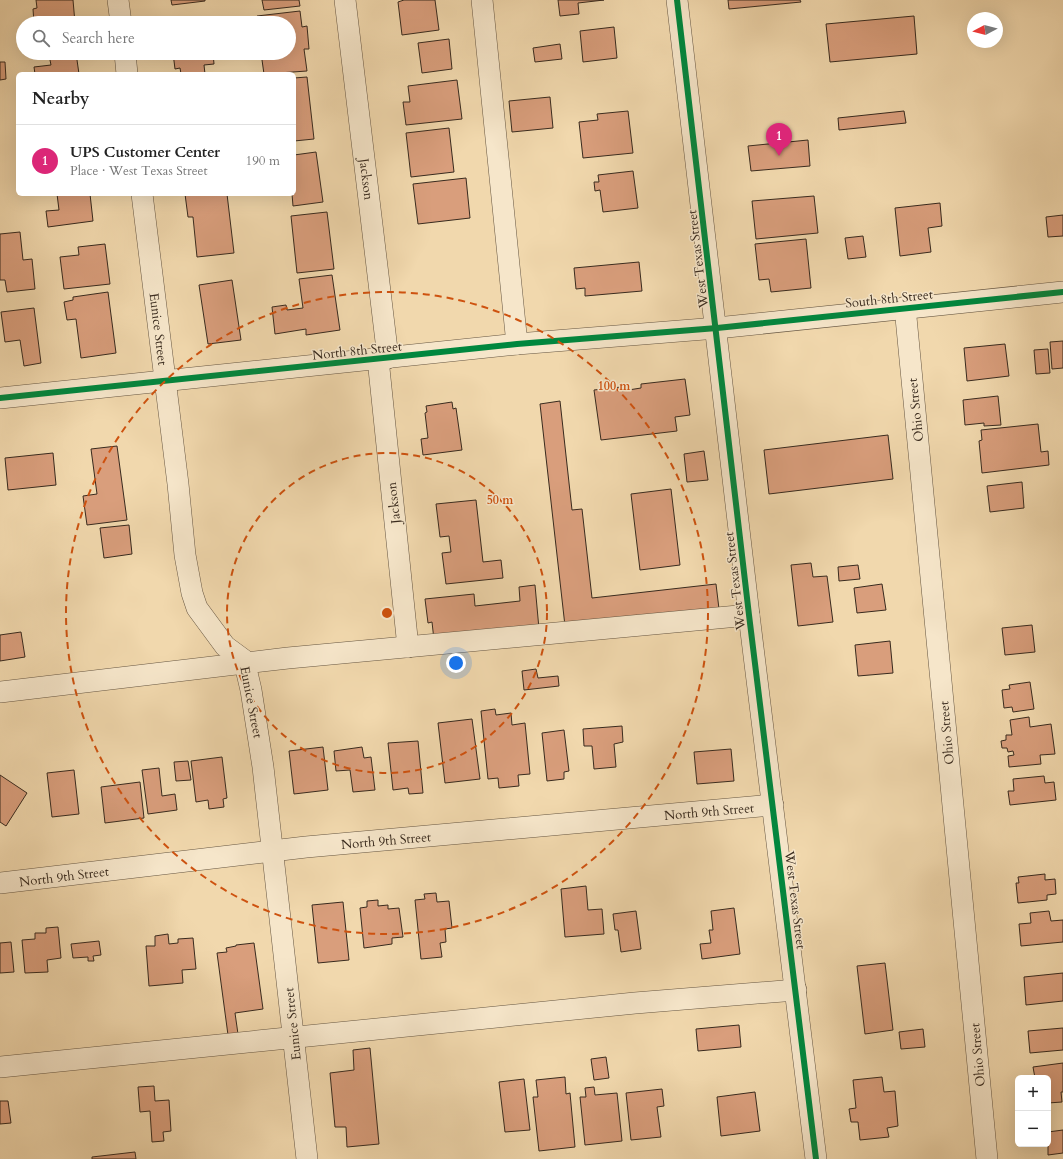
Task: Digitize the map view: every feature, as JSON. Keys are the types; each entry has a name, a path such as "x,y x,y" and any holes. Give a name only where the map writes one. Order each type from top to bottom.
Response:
{"street":[{"path":"118,0 120,16"},
{"name":"Jackson","path":"344,0 383,358 408,647"},
{"path":"482,0 517,344"},
{"name":"West Texas Street","path":"677,0 717,328 749,615 816,1159"},
{"path":"126,60 127,72"},
{"name":"Eunice Street","path":"142,196 166,381 185,555 192,593 197,608 210,628 224,646 238,655 246,663 258,732 273,851 307,1159"},
{"name":"South 8th Street","path":"717,328 905,307 1063,292"},
{"name":"Ohio Street","path":"905,307 987,1159"},
{"name":"North 8th Street","path":"0,398 517,344 717,328"},
{"path":"0,692 246,663 749,615"},
{"name":"North 9th Street","path":"0,883 273,851 773,805"},
{"path":"0,1067 636,1003 796,990"}],"building":[{"path":"36,0 73,0 74,16 34,16 33,9 37,8"},
{"path":"171,0 205,0 205,1 172,5"},
{"path":"262,0 299,0 300,6 264,10"},
{"path":"404,0 435,0 439,30 402,35 398,2"},
{"path":"558,0 604,0 578,3 579,14 560,16"},
{"path":"728,0 800,0 801,2 729,9"},
{"path":"300,11 302,27 307,26 309,49 304,49 307,71 264,72 262,60 296,60 296,16 257,16"},
{"path":"914,16 917,54 830,62 826,24"},
{"path":"614,27 617,58 583,62 580,31"},
{"path":"449,39 452,69 422,73 418,43"},
{"path":"560,44 562,59 535,62 533,48"},
{"path":"50,60 77,60 79,72 35,72 34,67 51,65"},
{"path":"174,60 214,60 214,64 204,65 205,72 181,72 180,68 175,69"},
{"path":"0,62 5,62 6,79 0,80"},
{"path":"307,77 314,139 296,141 296,78"},
{"path":"457,80 462,119 406,125 403,102 410,102 408,86"},
{"path":"550,97 553,128 512,132 509,101"},
{"path":"628,111 633,153 583,158 579,122 598,120 597,114"},
{"path":"904,111 906,123 839,130 838,118"},
{"path":"449,128 454,172 411,177 406,133"},
{"path":"808,140 810,166 751,171 748,146"},
{"path":"316,152 323,202 293,206 292,196 296,196 296,155"},
{"path":"633,171 638,208 603,212 600,190 595,191 594,182 599,182 598,175"},
{"path":"466,178 470,218 418,224 413,184"},
{"path":"57,196 90,196 93,221 48,227 46,211 59,210"},
{"path":"185,196 227,196 234,253 197,257 193,217 188,217"},
{"path":"814,196 818,233 756,239 752,201"},
{"path":"940,203 942,226 928,228 931,252 900,256 895,208"},
{"path":"327,212 334,269 297,273 291,216"},
{"path":"1063,215 1063,236 1048,237 1046,217"},
{"path":"20,232 23,260 32,259 35,289 7,292 5,280 0,280 0,234"},
{"path":"863,236 866,257 848,259 845,238"},
{"path":"806,239 811,288 771,292 769,279 759,280 755,244"},
{"path":"105,244 110,284 64,289 60,257 79,255 78,247"},
{"path":"639,262 642,291 585,296 585,288 576,289 574,268"},
{"path":"332,275 340,330 306,335 306,329 275,334 272,307 286,305 287,310 303,308 299,279"},
{"path":"232,280 241,340 208,344 199,285"},
{"path":"108,292 116,353 81,358 76,319 67,320 64,302 73,300 73,297"},
{"path":"34,308 41,363 24,366 20,340 5,342 1,312"},
{"path":"1063,341 1063,368 1052,369 1050,342"},
{"path":"1005,344 1009,376 967,381 964,348"},
{"path":"1048,349 1050,373 1036,374 1034,350"},
{"path":"685,379 690,415 675,417 677,431 601,440 594,390 621,387 622,391 641,388 641,384"},
{"path":"998,396 1001,425 984,426 984,423 965,425 963,400"},
{"path":"560,401 572,510 582,509 592,598 716,584 719,609 565,626 540,404"},
{"path":"452,402 453,409 456,408 462,450 423,455 421,439 428,438 425,413 427,412 426,406"},
{"path":"1038,424 1041,452 1048,451 1049,465 982,473 979,441 982,440 981,430"},
{"path":"888,435 893,479 769,494 764,450"},
{"path":"117,446 127,520 87,525 83,496 97,494 91,449"},
{"path":"704,451 708,480 687,482 684,454"},
{"path":"53,453 56,485 8,490 5,458"},
{"path":"1022,482 1024,508 990,512 987,486"},
{"path":"671,489 680,565 640,570 631,494"},
{"path":"476,500 483,562 501,560 503,578 446,584 442,553 451,552 449,536 440,537 436,504"},
{"path":"129,525 132,554 104,558 100,528"},
{"path":"811,563 813,577 827,576 833,622 798,626 791,565"},
{"path":"858,565 860,579 839,581 838,567"},
{"path":"882,584 886,610 857,613 854,588"},
{"path":"535,585 539,629 434,640 432,622 428,623 425,599 474,594 475,606 520,601 519,587"},
{"path":"1032,625 1035,652 1005,655 1002,628"},
{"path":"21,632 25,657 0,661 0,635"},
{"path":"890,641 893,673 858,676 855,645"},
{"path":"536,669 538,678 558,676 559,686 524,690 522,671"},
{"path":"1030,682 1034,709 1013,712 1012,707 1004,708 1002,690 1010,689 1009,685"},
{"path":"495,709 496,715 511,713 512,725 525,723 530,774 518,775 519,786 499,788 498,778 488,779 481,711"},
{"path":"1029,717 1030,727 1051,724 1055,754 1040,755 1041,764 1009,767 1008,756 1014,755 1013,751 1008,752 1007,748 1002,748 1001,741 1006,740 1006,735 1012,735 1010,720"},
{"path":"472,719 480,779 445,783 438,723"},
{"path":"622,726 623,742 614,744 616,767 594,769 592,746 584,746 583,729"},
{"path":"564,730 569,771 564,772 564,779 547,781 542,733"},
{"path":"418,741 423,793 409,794 408,788 393,790 388,743"},
{"path":"323,747 328,790 294,794 289,751"},
{"path":"362,747 364,758 371,757 375,790 353,792 350,770 336,771 334,751"},
{"path":"731,749 734,781 697,784 694,752"},
{"path":"222,757 227,798 223,799 224,807 209,809 208,800 196,802 191,761"},
{"path":"188,761 191,780 176,781 174,762"},
{"path":"159,768 162,796 175,794 177,810 148,814 142,770"},
{"path":"74,770 79,814 52,817 47,773"},
{"path":"0,775 27,793 6,826 0,822"},
{"path":"1044,776 1045,783 1054,782 1056,800 1010,805 1008,791 1014,791 1013,779"},
{"path":"140,782 144,818 105,823 101,787"},
{"path":"1045,874 1045,880 1055,879 1056,894 1047,895 1047,900 1018,903 1016,883 1019,883 1018,877"},
{"path":"586,886 588,910 602,909 604,934 565,937 561,889"},
{"path":"436,893 437,902 449,901 452,928 445,929 446,942 440,943 442,957 421,959 415,900 425,899 424,894"},
{"path":"378,900 378,906 388,905 388,909 399,908 403,937 392,938 392,944 364,948 360,908 367,907 367,901"},
{"path":"343,902 349,960 318,963 312,905"},
{"path":"734,908 740,954 702,959 700,944 711,943 709,930 713,930 711,911"},
{"path":"636,911 641,949 621,952 618,930 615,930 613,914"},
{"path":"1049,911 1051,921 1063,920 1063,942 1021,946 1019,924 1031,923 1030,913"},
{"path":"58,927 61,958 47,960 48,972 25,973 22,940 35,939 35,933 46,933 46,928"},
{"path":"168,934 169,944 178,943 178,939 193,938 196,969 182,970 183,983 149,986 146,946 155,946 155,936"},
{"path":"99,941 101,955 93,956 94,961 88,961 88,957 73,958 71,944"},
{"path":"11,942 14,972 0,973 0,943"},
{"path":"254,943 263,1009 235,1013 238,1034 228,1035 217,953 227,952 226,948 236,945"},
{"path":"885,963 893,1030 865,1034 857,966"},
{"path":"1063,973 1063,1001 1026,1005 1024,977"},
{"path":"739,1025 741,1047 698,1051 696,1029"},
{"path":"1063,1028 1063,1050 1030,1053 1028,1031"},
{"path":"923,1029 925,1047 901,1049 899,1032"},
{"path":"370,1048 379,1144 347,1147 346,1127 335,1127 330,1073 354,1070 353,1050"},
{"path":"606,1057 609,1078 594,1080 591,1059"},
{"path":"1063,1063 1063,1092 1061,1092 1062,1102 1051,1103 1051,1075 1034,1075 1033,1067"},
{"path":"565,1077 566,1094 570,1093 575,1147 539,1151 533,1097 538,1097 536,1080"},
{"path":"882,1077 884,1092 895,1091 898,1126 887,1128 889,1137 860,1140 858,1122 851,1122 849,1109 856,1108 853,1080"},
{"path":"524,1079 530,1130 505,1132 499,1082"},
{"path":"154,1086 155,1101 169,1100 171,1131 163,1132 164,1141 152,1142 150,1111 140,1112 138,1087"},
{"path":"594,1087 595,1095 617,1093 622,1141 585,1145 580,1097 586,1097 585,1088"},
{"path":"662,1089 664,1106 657,1107 661,1137 631,1140 626,1093"},
{"path":"755,1092 760,1131 721,1136 717,1097"},
{"path":"0,1101 8,1101 11,1123 0,1124"},
{"path":"1063,1130 1063,1153 1048,1155 1048,1147 1051,1147 1051,1132"},
{"path":"135,1152 136,1159 92,1159 92,1157"}],"cycle path":[{"path":"677,0 749,615 816,1159"},
{"path":"0,398 517,344 717,328 1063,292"}],"place":[{"name":"UPS Customer Center","path":"779,156"}]}
